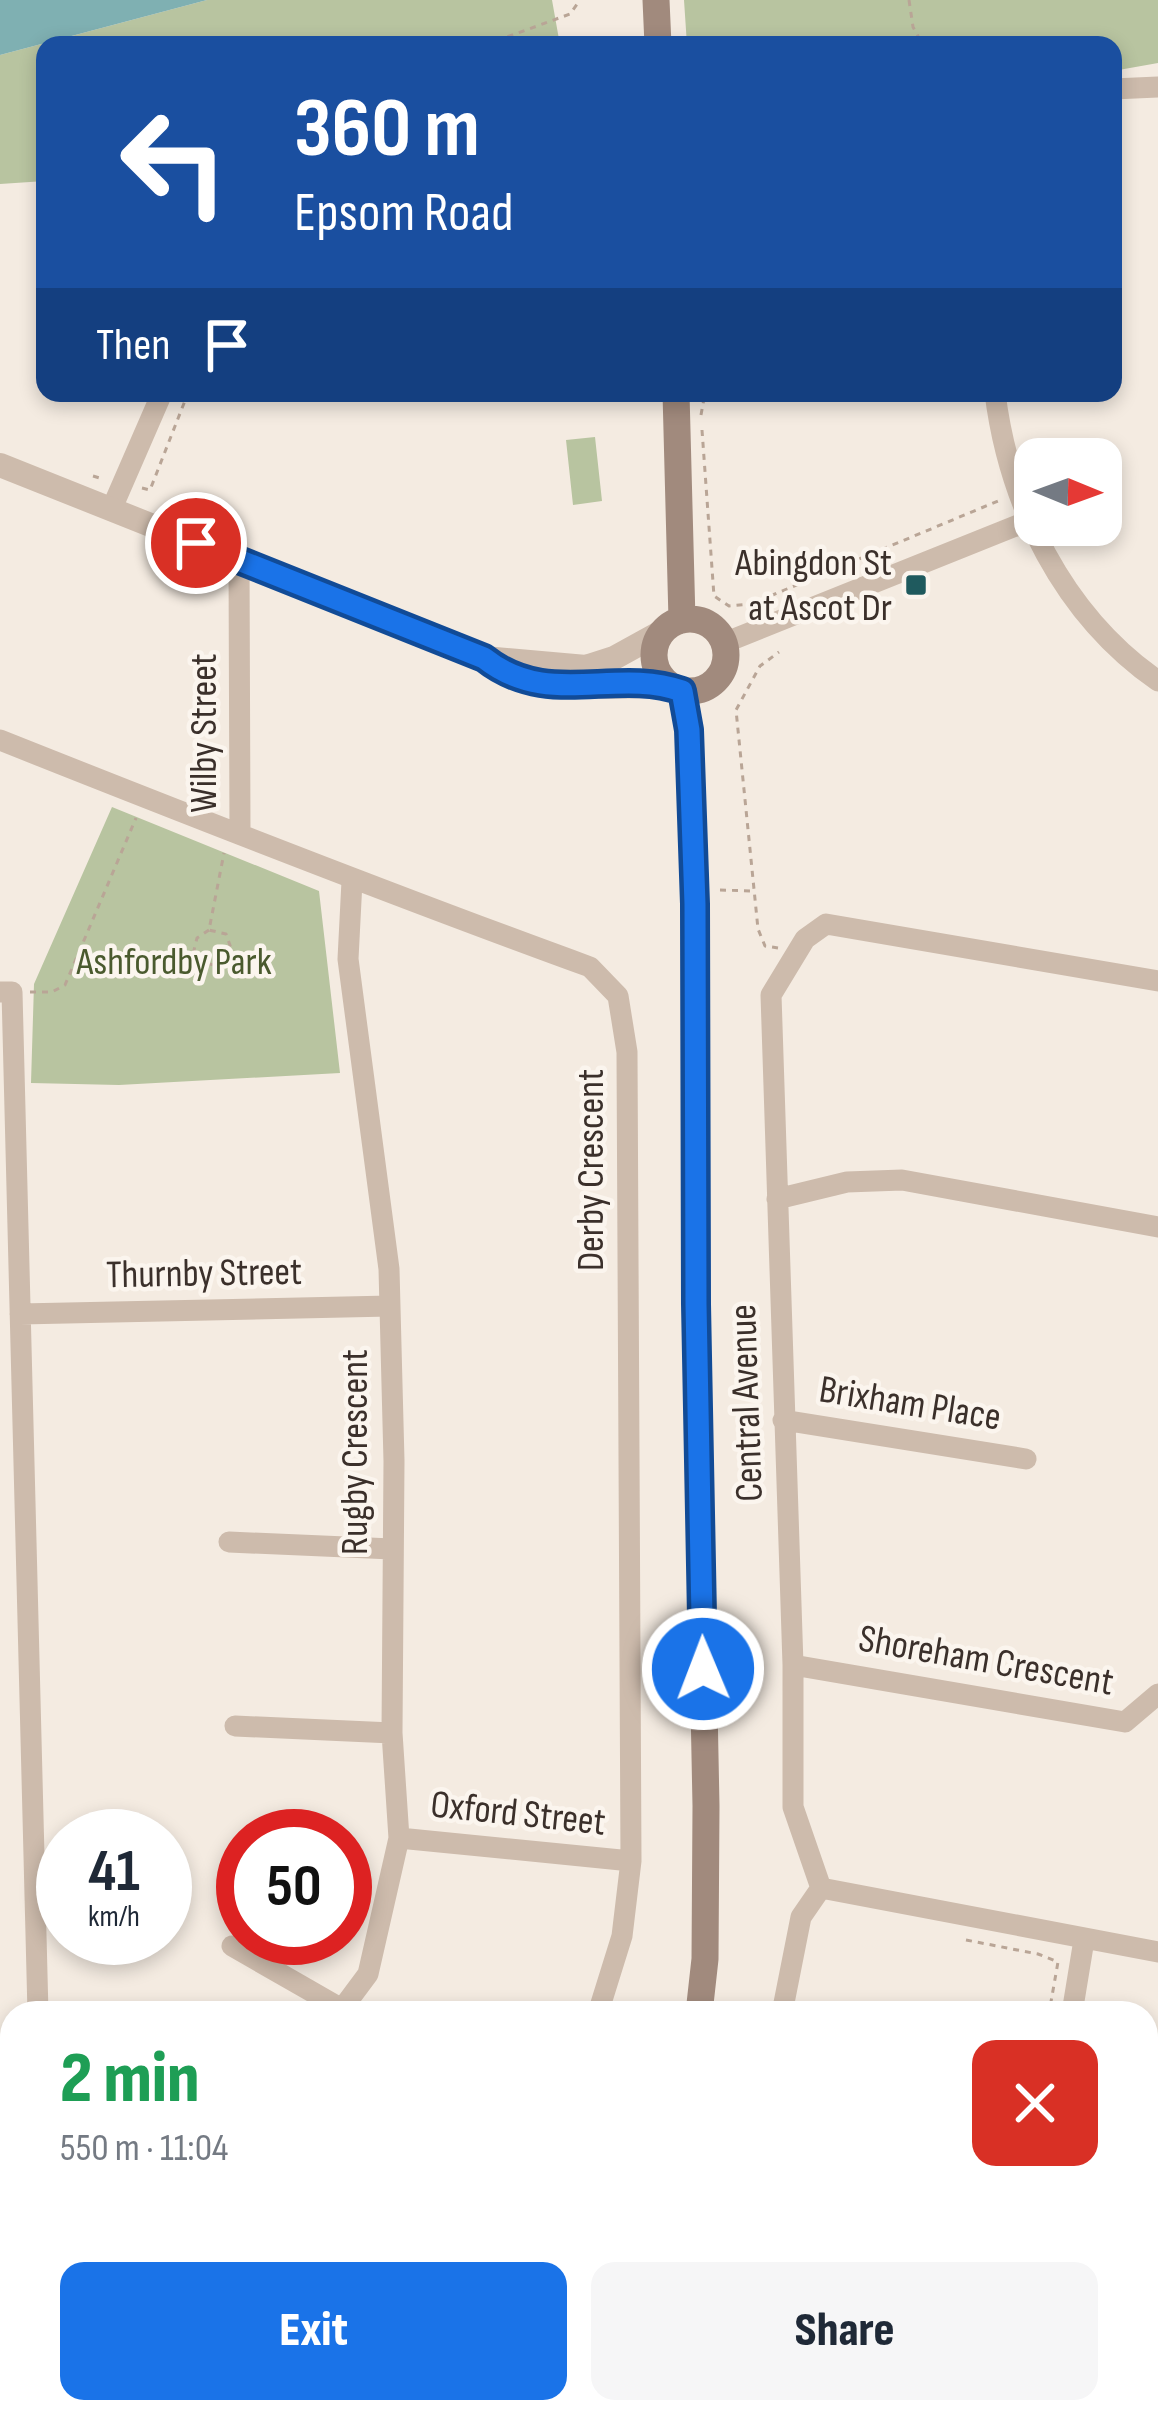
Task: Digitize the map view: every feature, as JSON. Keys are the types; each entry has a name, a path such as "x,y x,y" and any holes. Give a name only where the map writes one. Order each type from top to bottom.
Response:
{"main road":[{"path":"656,0 658,36"},
{"path":"676,402 672,626 654,652 658,673 678,689 689,730 695,904 696,1304 706,1806 700,2001"},
{"path":"672,626 702,621 712,626 726,654 721,675 704,689 678,689"}],"street":[{"path":"1122,89 1158,87"},
{"path":"112,508 158,402"},
{"path":"996,402 1001,444 1014,481"},
{"path":"0,465 484,658 505,674 555,686 678,689"},
{"path":"724,644 1014,527"},
{"path":"1043,546 1088,614 1158,681"},
{"name":"Wilby Street","path":"239,560 240,833"},
{"path":"484,658 586,667 614,658 672,626"},
{"name":"Derby Crescent","path":"0,740 352,881 590,967 618,996 627,1052 631,1861 622,1936 602,2001"},
{"name":"Rugby Crescent","path":"348,2001 368,1974 398,1838 392,1733 389,1269 348,959 352,881"},
{"name":"Central Avenue","path":"821,1888 793,1807 793,1665 771,995 805,939 826,924 1158,981"},
{"path":"6,992 20,1314 38,2001"},
{"path":"777,1199 847,1182 902,1180 1158,1227"},
{"name":"Thurnby Street","path":"20,1314 390,1306"},
{"name":"Brixham Place","path":"783,1420 1025,1459"},
{"path":"229,1543 392,1549"},
{"name":"Shoreham Crescent","path":"793,1665 1125,1722 1158,1694"},
{"path":"235,1726 392,1733"},
{"name":"Oxford Street","path":"398,1838 631,1861"},
{"path":"784,2001 801,1917 821,1888 1158,1952"},
{"path":"1074,2001 1084,1940"},
{"path":"264,1965 324,2001"}],"path":[{"path":"509,36 569,14 580,0"},
{"path":"909,0 918,36"},
{"path":"150,490 184,402"},
{"path":"703,402 700,418 714,596 729,606 751,604 995,504"},
{"path":"779,652 760,666 736,710 758,929 765,946 786,948"},
{"path":"6,992 52,992 65,985 137,817"},
{"path":"209,930 226,934 232,951 227,960 206,965 194,950 197,938 209,930 225,851"},
{"path":"714,890 754,891"},
{"path":"966,1940 1058,1962 1051,2001"}],"green space":[{"path":"207,0 552,0 558,36 72,36"},
{"path":"684,0 1158,0 1158,63 1122,69 1122,36 686,36"},
{"path":"36,45 36,182 0,184 0,55"},
{"path":"595,437 602,501 573,505 566,440"},
{"name":"Ashfordby Park","path":"112,807 319,891 340,1073 119,1085 31,1083 34,984"}],"water":[{"path":"0,0 207,0 72,36 36,36 36,45 0,55"}],"place":[{"name":"Abingdon St at Ascot Dr","path":"916,585"}],"route":[{"path":"196,543 484,658 505,674 526,681 682,691 689,730 695,904 703,1669"}]}
